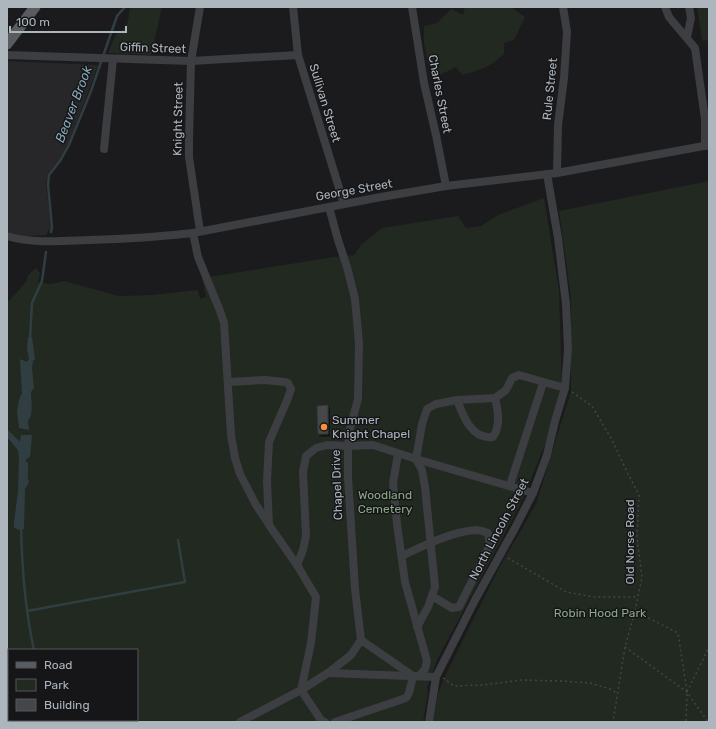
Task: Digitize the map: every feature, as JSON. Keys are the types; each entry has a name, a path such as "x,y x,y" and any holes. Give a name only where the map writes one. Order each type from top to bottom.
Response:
{"main road":[{"path":"7,44 35,7"}],"street":[{"name":"Knight Street","path":"200,7 191,61 189,157 197,232 198,257 224,323 232,435 240,474 256,505 297,565 316,598 311,643 301,690"},
{"name":"Sullivan Street","path":"293,7 298,55 344,204"},
{"name":"Charles Street","path":"412,7 424,84 446,186"},
{"name":"Rule Street","path":"557,173 558,125 564,78 567,32 563,7"},
{"path":"665,7 669,17 687,37 694,48 705,119 707,146"},
{"path":"687,37 691,18 689,7"},
{"name":"Giffin Street","path":"7,55 191,61 298,55"},
{"path":"104,149 110,58"},
{"name":"George Street","path":"7,236 31,241 57,242 162,236 197,232 446,186 557,173 707,146"},
{"name":"North Lincoln Street","path":"429,722 436,677 474,600 533,493 547,455 555,421 566,388 568,349 566,304 558,238 547,174"},
{"name":"Chapel Drive","path":"329,207 355,299 359,343 358,399 349,432 348,477 355,581 361,640"},
{"path":"417,626 435,587 425,487 422,470 416,459 422,424 427,409 436,404 457,400 496,398 506,390 512,378 519,375 543,383 566,388"},
{"path":"228,382 265,380 285,382 288,383 291,389 269,442 267,481 269,525"},
{"path":"510,485 543,383"},
{"path":"457,400 463,416 473,430 479,435 487,438 493,437 497,432 498,410 496,398"},
{"path":"297,565 303,550 306,536 303,472 306,456 316,448 327,445 373,445 398,454 510,485 533,493"},
{"path":"335,722 406,698 416,676 425,669 427,661 405,582 396,524 393,483 398,454"},
{"path":"402,556 431,542 477,530 488,533 490,545 459,607 452,608 432,596"},
{"path":"240,722 301,690 328,673 351,655 361,640 416,676"},
{"path":"328,673 436,677"},
{"path":"301,690 321,720 325,722"}],"path":[{"name":"Old Norse Road","path":"566,388 592,406 612,440 639,494 637,538 642,577 635,612 625,647 613,722"},
{"path":"501,553 566,592 594,597 638,597"},
{"path":"635,612 678,633 687,692 686,722"},
{"path":"625,647 687,692 708,722"},
{"path":"687,692 709,647"},
{"path":"436,677 444,678 454,686 483,685 522,680 590,683 610,689 617,693"}],"shaded area":[{"path":"7,61 98,65 69,143 59,161 48,174 46,185 51,226 46,235 24,236 7,232"},
{"path":"28,337 32,337 35,359 33,361 32,368 34,388 31,392 32,411 28,421 29,430 19,428 17,411 22,393 20,359 27,362 29,359 27,349"},
{"path":"7,429 20,442 21,435 32,435 30,457 26,459 26,462 28,463 29,482 25,489 24,529 20,530 14,528 18,491 18,450 7,437"}],"green space":[{"path":"130,7 162,7 151,55 108,53 116,34 123,30 126,26"},
{"path":"465,7 511,7 525,17 514,40 504,43 504,54 490,65 480,70 462,75 456,67 440,75 428,64 424,43 424,26 437,23 451,9 463,15"},
{"path":"697,7 709,7 709,41 702,40"},
{"name":"Robin Hood Park","path":"709,181 709,722 433,722 438,693 446,674 499,568 536,504 571,391 571,298 559,211"},
{"name":"Woodland Cemetery","path":"544,198 559,290 562,388 545,445 520,505 438,658 427,687 428,691 423,722 7,722 7,300 9,301 26,282 28,275 36,268 40,273 38,282 51,284 64,281 119,296 151,295 198,290 200,299 206,297 202,278 354,255 362,244 382,228 458,216 466,228 481,226 498,215"}],"building":[{"path":"328,405 328,434 318,434 317,406"}],"waterway":[{"name":"Beaver Brook","path":"51,232 52,227 48,185 49,175 60,161 69,145 91,91 117,16 125,7"},
{"name":"Beaver Brook","path":"30,339 32,303 42,281 46,252"},
{"name":"Beaver Brook","path":"21,527 24,589 34,649"},
{"path":"27,611 185,582 178,540"}],"place":[{"name":"Summer Knight Chapel","path":"324,427"}]}
